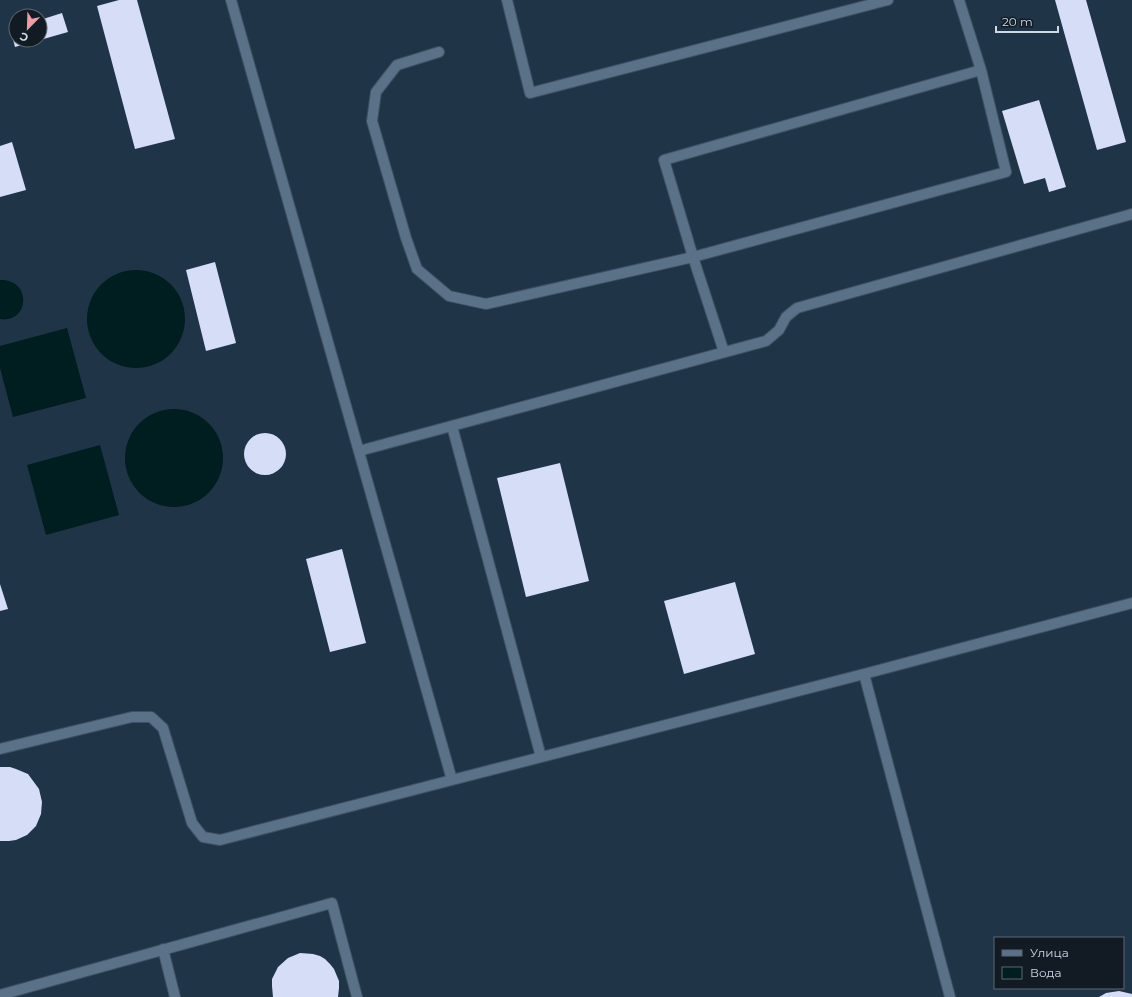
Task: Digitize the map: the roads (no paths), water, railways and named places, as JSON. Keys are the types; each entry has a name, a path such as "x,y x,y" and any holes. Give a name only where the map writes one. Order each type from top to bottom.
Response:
{"lane":[{"path":"231,0 452,780"},
{"path":"507,0 530,93 888,0"},
{"path":"439,52 397,65 376,92 372,121 406,238 417,269 449,296 486,304 693,257 1006,172 981,70 959,0"},
{"path":"724,352 693,257 664,160 981,70"},
{"path":"359,451 766,341 779,330 786,317 797,308 1132,214"},
{"path":"452,426 541,757"},
{"path":"0,749 132,717 151,717 163,728 192,823 203,837 220,840 864,674 1132,603"},
{"path":"864,674 950,997"},
{"path":"0,995 332,903 357,997"},
{"path":"163,950 176,997"}],"water":[{"path":"136,270 155,274 170,285 181,300 185,319 181,338 170,353 155,364 136,368 117,364 102,353 91,338 87,319 91,300 102,285 117,274"},
{"path":"0,280 11,282 18,286 22,293 23,301 21,309 17,315 10,319 0,319"},
{"path":"67,328 86,398 13,417 0,368 0,346"},
{"path":"174,409 193,413 208,424 219,439 223,458 219,477 208,492 193,503 174,507 155,503 140,492 129,477 125,458 129,439 140,424 155,413"},
{"path":"100,445 119,515 46,535 27,465"}]}
